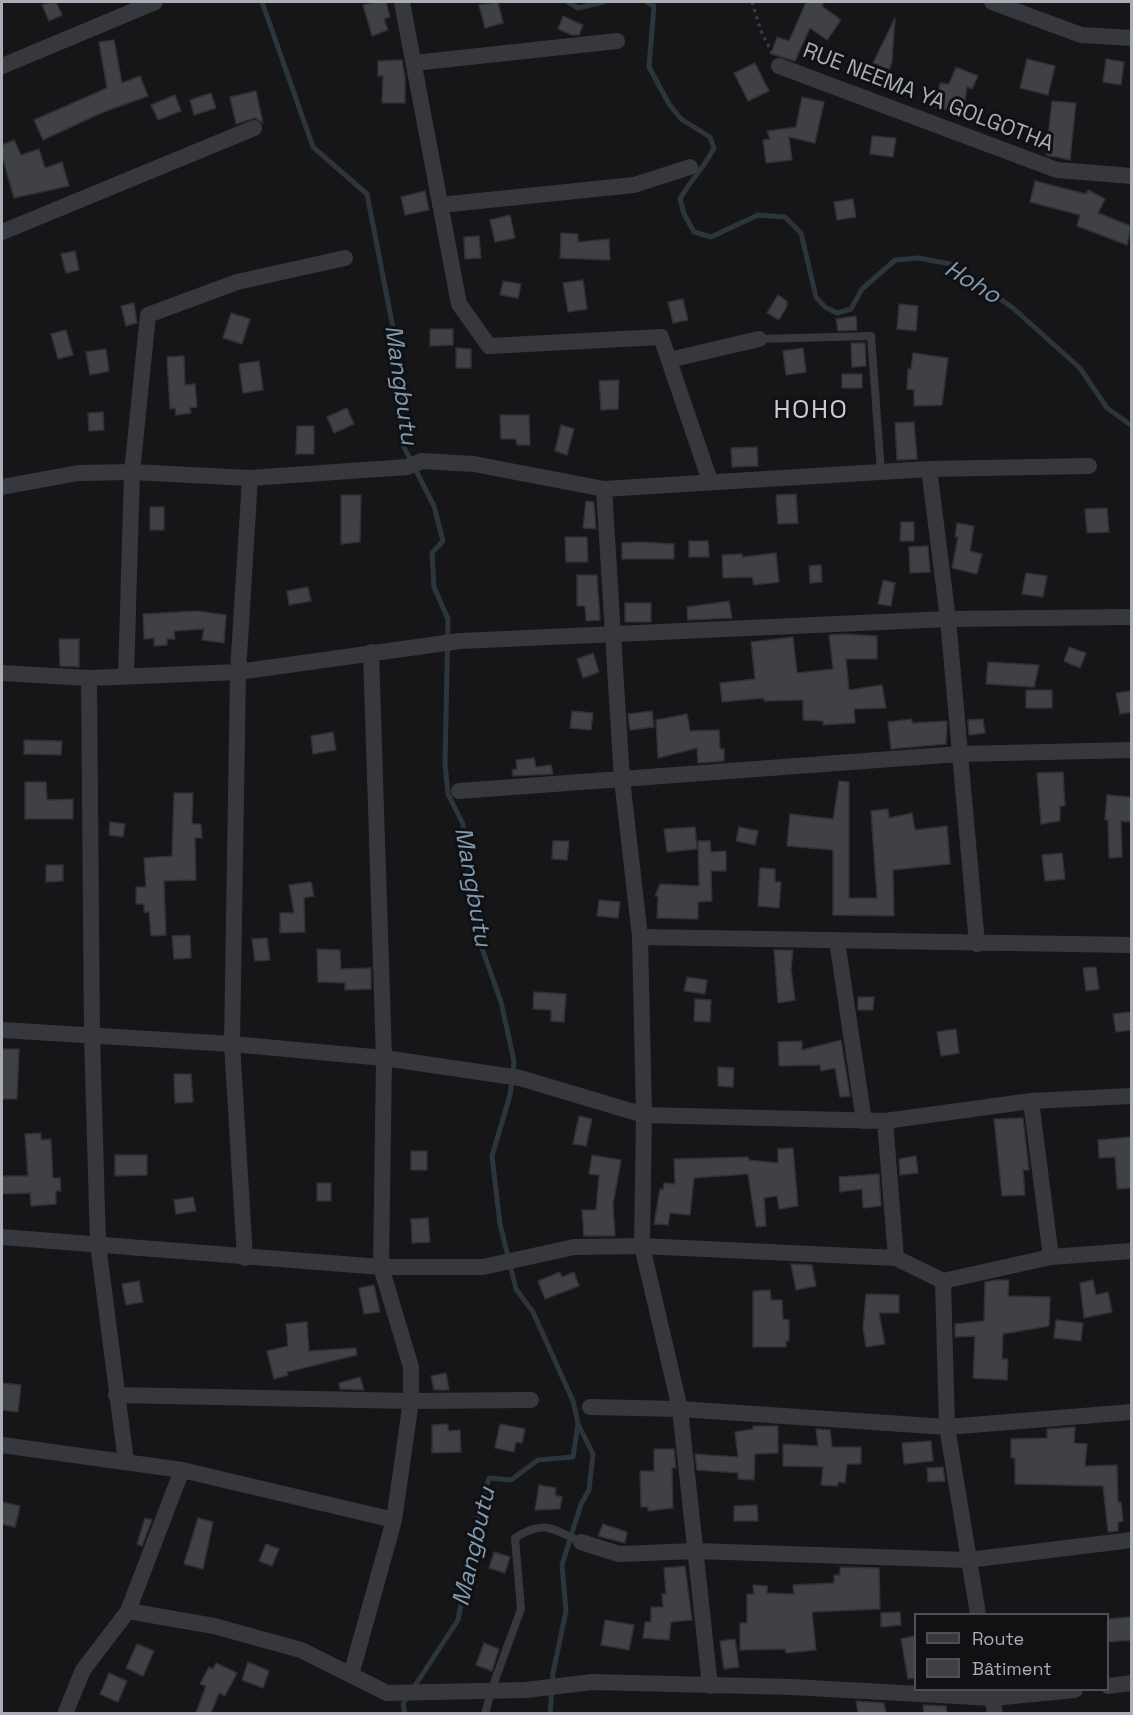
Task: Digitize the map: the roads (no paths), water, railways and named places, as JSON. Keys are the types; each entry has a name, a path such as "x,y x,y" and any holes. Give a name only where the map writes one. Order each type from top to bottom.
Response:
{"street":[{"path":"2,66 155,2"},
{"path":"402,2 459,304 489,346 661,337 710,481"},
{"path":"992,2 1081,34 1131,38"},
{"path":"414,63 617,41"},
{"name":"RUE NEEMA YA GOLGOTHA","path":"778,66 1057,170 1131,176"},
{"path":"2,232 254,128"},
{"path":"440,205 634,185 690,167"},
{"path":"126,676 132,472 148,315 237,282 345,258"},
{"path":"669,360 759,339"},
{"path":"2,487 78,473 132,472 250,478 415,464 474,464 604,489 929,469 1089,465"},
{"path":"929,469 948,619 976,944"},
{"path":"245,1258 232,1044 238,672 250,478"},
{"path":"604,489 622,779 640,937 644,1115 642,1246 680,1409 710,1686"},
{"path":"2,673 89,678 238,672 460,641 948,619 1131,617"},
{"path":"351,1675 394,1520 411,1401 411,1367 381,1267 384,1058 371,652"},
{"path":"89,678 92,1036 98,1244 126,1462"},
{"path":"459,791 959,754 1131,750"},
{"path":"640,937 1131,945"},
{"path":"837,941 864,1121"},
{"path":"2,1030 232,1044 384,1058 520,1078 644,1115 885,1121 1031,1101 1131,1096"},
{"path":"1031,1101 1051,1257"},
{"path":"885,1121 896,1258"},
{"path":"2,1237 381,1267 483,1267 509,1259 574,1247 642,1246 896,1258 943,1281 1051,1257 1131,1251"},
{"path":"943,1281 947,1427 978,1613"},
{"path":"116,1395 411,1401 531,1400"},
{"path":"590,1407 680,1409 947,1427 1131,1412"},
{"path":"2,1445 182,1470 394,1520"},
{"path":"65,1713 83,1670 128,1611 182,1470"},
{"path":"581,1542 619,1554 696,1551 968,1560 1131,1540"},
{"path":"128,1611 214,1626 301,1650 387,1693 526,1690 592,1682 792,1687 993,1700 1060,1691"},
{"path":"1109,1686 1131,1683"}],"lane":[{"path":"759,339 871,336 881,472"},
{"path":"485,1713 521,1610 515,1538 531,1527 547,1526 581,1542"}],"waterway":[{"name":"Mangbutu","path":"262,2 313,147 367,194 400,364 402,443 434,506 443,541 432,553 434,587 448,619 445,764 448,794 463,824 477,934 501,1002 514,1061 510,1095 492,1156 500,1224 516,1289 533,1312 573,1401 578,1424 573,1457 538,1460 511,1480 489,1478 478,1516 458,1620 403,1704 405,1714"},
{"name":"Hoho","path":"568,2 578,8 604,2"},
{"name":"Hoho","path":"647,2 654,6 649,67 669,104 681,119 710,137 714,148 680,199 684,214 694,232 711,237 758,215 785,217 801,233 816,297 825,307 837,313 851,309 862,289 895,260 919,258 950,264 1013,308 1080,368 1107,408 1132,426"},
{"path":"550,1714 553,1673 566,1611 562,1565 581,1504 589,1490 593,1454 579,1426"}],"district":[{"name":"HOHO","path":"811,411"}]}
